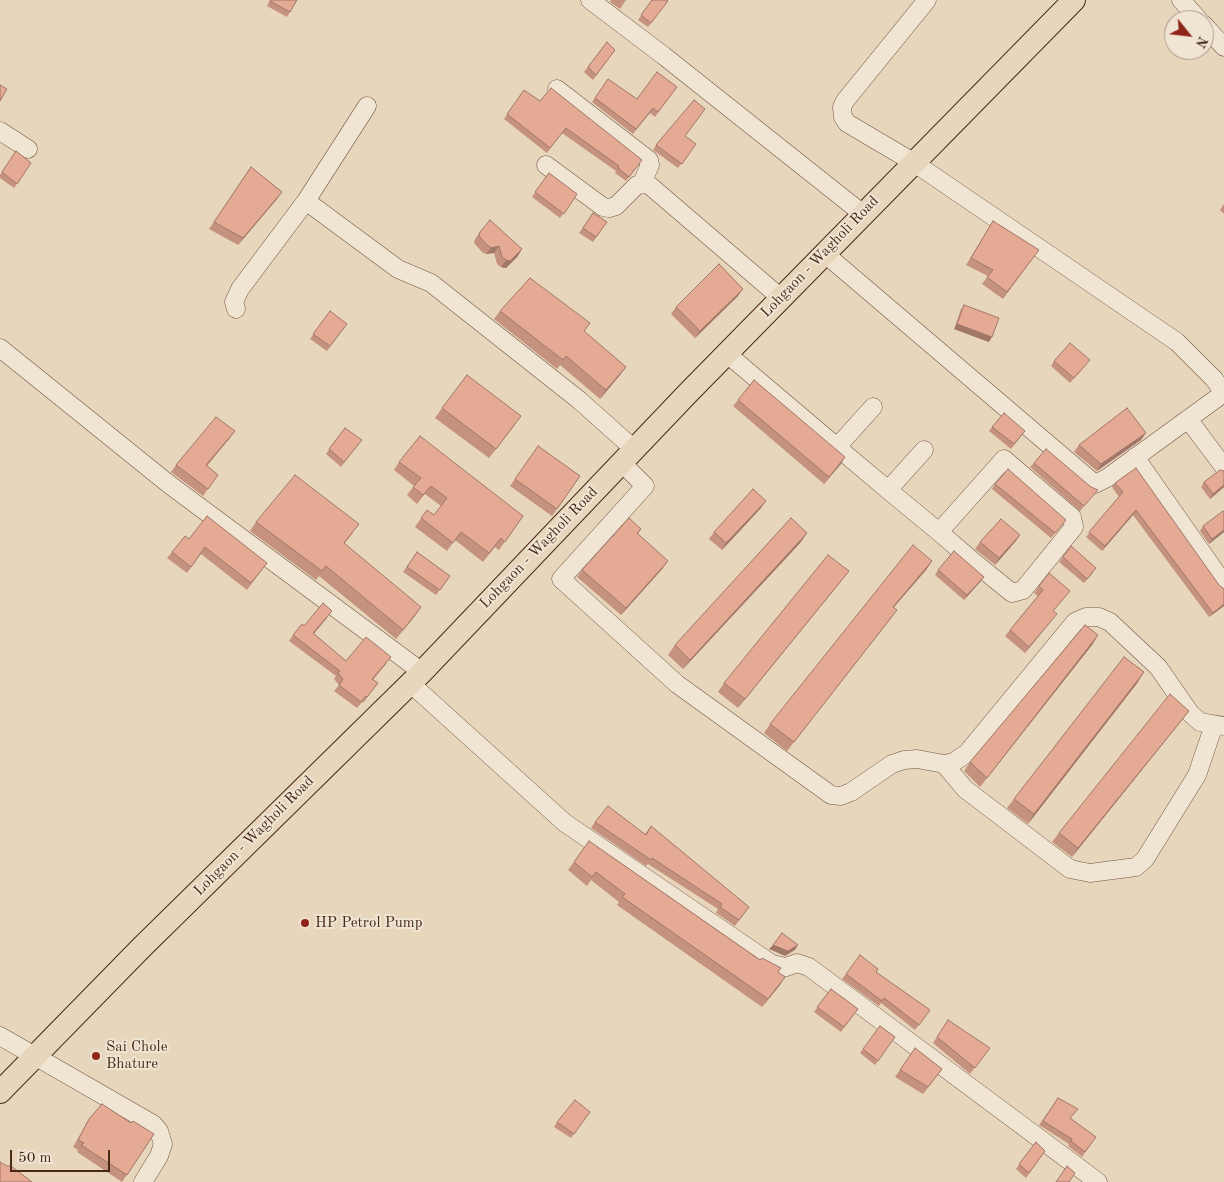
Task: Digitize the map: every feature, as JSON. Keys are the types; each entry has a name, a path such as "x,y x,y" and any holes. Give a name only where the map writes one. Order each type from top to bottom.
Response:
{"main road":[{"name":"Lohgaon - Wagholi Road","path":"0,1092 141,948 416,677 726,353 1074,0"}],"street":[{"path":"590,0 664,56 863,214"},
{"path":"824,253 1095,484 1107,478 1224,393 1214,379 1176,342 914,162 847,123 843,117 842,106 926,0"},
{"path":"1181,0 1190,10"},
{"path":"1214,36 1224,46"},
{"path":"557,89 649,160 650,165 642,183"},
{"path":"236,309 234,302 240,289 306,201 367,106"},
{"path":"0,131 28,149"},
{"path":"546,165 603,206 609,208 616,206 637,185 642,183 648,184 781,298"},
{"path":"306,201 398,268 431,283 579,400 627,455 645,486 561,579 677,684 830,795 841,796 851,792 892,764 904,760 917,759 944,764 954,762 967,753 1075,622 1086,617 1099,617 1110,622 1158,667 1190,713 1200,722 1219,725 1197,775 1144,859 1136,867 1090,873 1070,869 965,789 944,764"},
{"path":"0,348 170,485 416,677 565,823 772,964 786,967 797,963 809,967 1098,1182"},
{"path":"726,353 938,532 1012,593 1023,590 1074,527 1072,517 1004,459 938,532"},
{"path":"837,447 873,407"},
{"path":"1188,419 1224,467"},
{"path":"888,490 924,450"},
{"path":"1136,457 1224,584"},
{"path":"0,1036 153,1124 159,1131 163,1144 159,1156 142,1182"}],"building":[{"path":"271,0 297,0 290,12"},
{"path":"652,0 668,1 651,23 641,15"},
{"path":"607,42 615,50 596,75 588,67"},
{"path":"657,72 677,87 658,112 653,108 636,129 595,98 608,79 637,99"},
{"path":"0,85 7,89 0,101"},
{"path":"551,88 642,160 629,177 618,168 619,166 566,128 550,148 507,114 524,90 540,101"},
{"path":"694,100 705,109 685,136 696,144 682,164 656,145"},
{"path":"16,151 31,163 17,184 2,172"},
{"path":"251,167 282,192 243,238 214,222"},
{"path":"549,173 577,194 564,214 535,192"},
{"path":"593,213 607,222 596,237 583,228"},
{"path":"490,220 522,249 510,261 502,257 499,246 491,248 479,236"},
{"path":"993,221 1039,250 1007,292 987,277 993,270 971,258"},
{"path":"719,264 743,289 700,331 676,307"},
{"path":"530,278 590,323 584,331 626,367 606,390 566,356 563,360 500,311"},
{"path":"964,305 999,318 992,337 957,324"},
{"path":"330,311 347,324 330,346 313,334"},
{"path":"1070,343 1090,360 1074,378 1054,361"},
{"path":"467,375 521,416 496,449 442,408"},
{"path":"754,380 845,457 829,477 738,400"},
{"path":"1127,408 1146,433 1101,464 1079,445"},
{"path":"1004,413 1025,431 1014,444 992,427"},
{"path":"216,417 235,431 206,465 218,475 208,489 176,465"},
{"path":"345,428 362,440 344,462 329,449"},
{"path":"420,436 523,516 505,542 501,538 489,553 461,532 453,543 421,518 427,510 434,515 447,498 431,486 423,495 413,487 421,478 399,462"},
{"path":"538,446 580,476 557,509 515,479"},
{"path":"1046,449 1091,487 1098,490 1084,506 1034,463"},
{"path":"1136,468 1219,585 1224,589 1224,604 1213,613 1136,510 1105,546 1089,532 1123,492 1115,483"},
{"path":"1008,469 1066,520 1055,533 995,484"},
{"path":"1220,470 1224,471 1224,485 1213,494 1204,482"},
{"path":"295,475 359,524 344,543 421,607 403,630 326,566 322,571 256,522"},
{"path":"753,489 766,501 726,543 714,532"},
{"path":"1223,511 1224,530 1212,539 1203,526"},
{"path":"207,516 267,563 251,583 205,547 191,567 172,552 185,536 189,539"},
{"path":"629,518 641,529 637,533 668,561 626,608 582,570"},
{"path":"791,518 807,533 690,660 675,645"},
{"path":"1001,519 1020,535 999,558 980,542"},
{"path":"913,545 932,561 893,607 897,610 794,742 770,724"},
{"path":"1071,546 1096,568 1087,579 1063,557"},
{"path":"954,551 984,577 967,595 938,570"},
{"path":"417,552 450,576 440,590 407,567"},
{"path":"828,555 849,571 745,699 724,683"},
{"path":"1049,573 1070,591 1053,611 1057,614 1029,647 1010,630 1043,590 1039,586"},
{"path":"323,603 332,611 313,633 346,661 366,637 391,657 372,679 378,683 361,702 339,685 343,679 338,673 340,671 293,635 302,624 304,626"},
{"path":"1085,625 1098,635 987,778 970,762"},
{"path":"1124,657 1144,672 1034,814 1014,799"},
{"path":"1170,694 1189,711 1078,848 1059,833"},
{"path":"608,806 646,835 651,826 749,907 739,920 720,907 722,904 652,858 651,860 595,822"},
{"path":"589,841 760,960 762,958 781,968 778,972 785,977 768,999 622,897 625,894 596,872 592,877 574,862"},
{"path":"782,933 798,945 788,951 773,945"},
{"path":"860,955 878,969 876,972 930,1010 919,1025 884,998 882,1001 846,974"},
{"path":"831,989 858,1009 844,1027 817,1007"},
{"path":"948,1020 990,1048 975,1068 937,1037"},
{"path":"880,1026 895,1037 878,1061 863,1049"},
{"path":"915,1048 942,1069 928,1087 900,1070"},
{"path":"1058,1098 1078,1109 1070,1118 1096,1137 1085,1152 1071,1141 1072,1139 1043,1121"},
{"path":"575,1100 590,1112 574,1134 557,1122"},
{"path":"102,1104 131,1123 133,1121 154,1134 127,1175 81,1145 84,1143 78,1140 89,1119"},
{"path":"1036,1142 1045,1151 1029,1173 1019,1164"},
{"path":"0,1162 11,1166 32,1182 0,1182"},
{"path":"1067,1166 1075,1173 1069,1182 1056,1182"}],"place":[{"name":"HP Petrol Pump","path":"305,923"},
{"name":"Sai Chole Bhature","path":"96,1056"}]}
